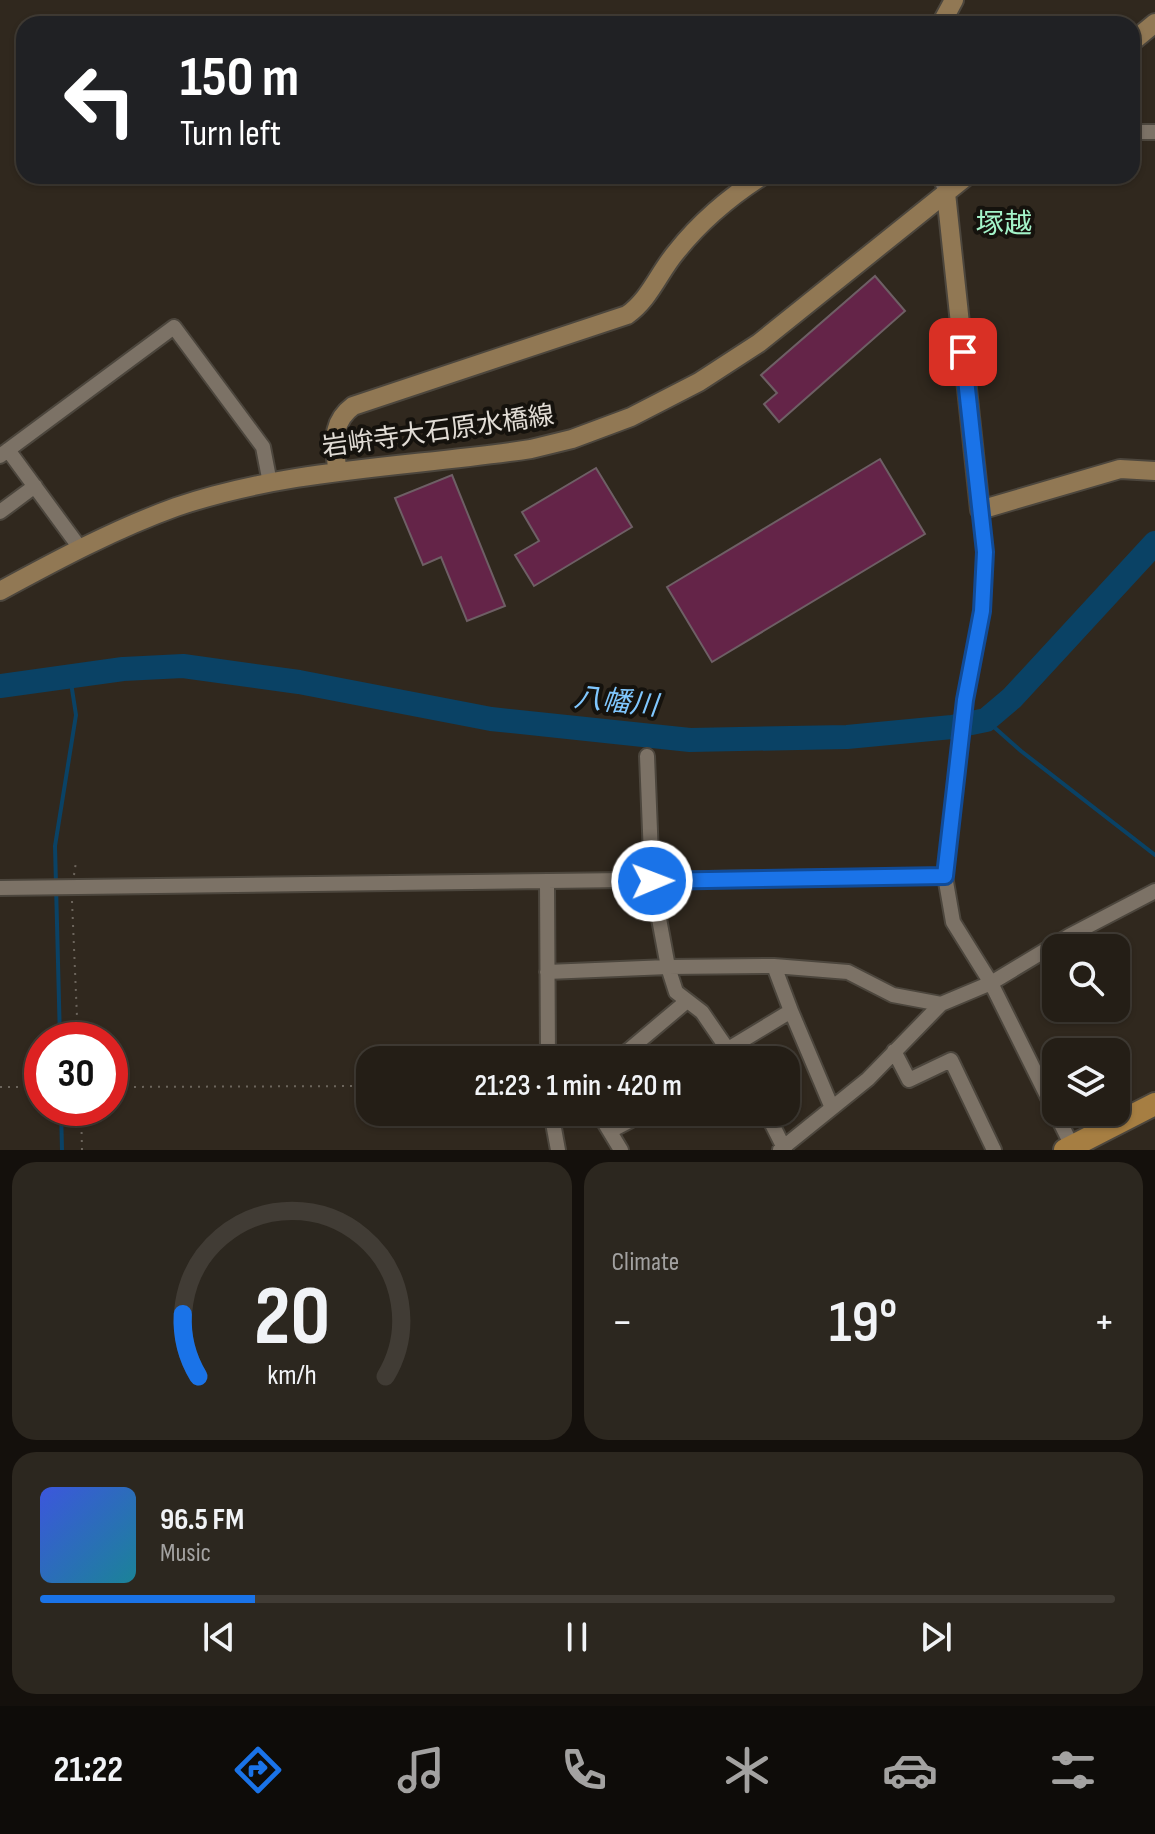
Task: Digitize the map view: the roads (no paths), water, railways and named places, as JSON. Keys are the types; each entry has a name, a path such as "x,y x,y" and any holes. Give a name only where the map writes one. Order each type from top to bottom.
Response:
{"main road":[{"path":"337,472 336,425 353,406 627,315 648,295 663,269 690,235 749,184"},
{"path":"943,184 980,510 1120,469 1155,471"},
{"name":"岩峅寺大石原水橋線","path":"0,591 80,548 177,507 270,483 337,472 531,449 572,439 631,417 699,382 759,343 943,184"},
{"path":"1070,1149 1155,1104"}],"street":[{"path":"80,548 35,486 4,453 174,327 263,447 270,483"},
{"path":"0,512 35,486"},
{"path":"980,510 985,552 982,611 965,700 945,876 953,922 991,983 1070,1149"},
{"path":"647,756 652,881 668,967 676,992 702,1012 726,1046"},
{"path":"0,888 945,876"},
{"path":"547,883 548,1046"},
{"path":"772,1126 783,1149 868,1079 941,1004 991,983 1069,936 1155,891"},
{"path":"547,972 774,966 848,972 893,995 941,1004"},
{"path":"774,966 832,1108"},
{"path":"634,1046 687,1001"},
{"path":"744,1046 791,1011"},
{"path":"894,1051 909,1080 951,1060 994,1150"},
{"path":"554,1126 558,1150"},
{"path":"607,1126 621,1150"},
{"path":"610,1131 620,1126"}],"waterway":[{"name":"八幡川","path":"0,686 123,669 183,666 299,682 491,719 690,740 847,737 952,727 986,720 1012,698 1155,543"},
{"path":"60,1022 55,846 76,715 70,676"},
{"path":"986,720 1155,855"},
{"path":"61,1126 62,1150"}],"district":[{"name":"塚越","path":"1004,224"}]}
